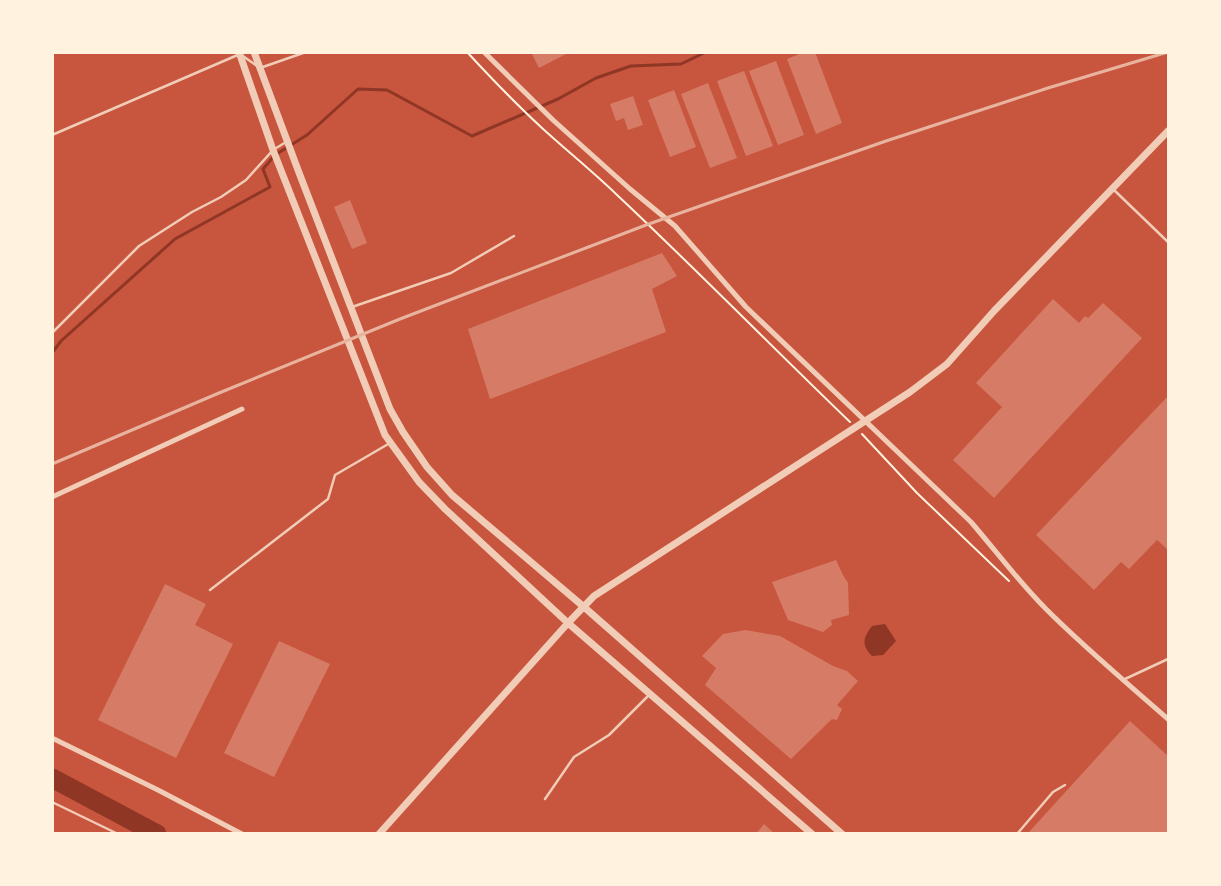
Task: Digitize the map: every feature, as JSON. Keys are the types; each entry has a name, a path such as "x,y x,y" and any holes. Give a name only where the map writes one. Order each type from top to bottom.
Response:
{"street":[{"path":"254,52 390,409 402,432 427,466 452,495 584,607 842,834"},
{"path":"484,52 553,120 630,189 675,226 746,307 971,522 992,545 1016,577 1045,608 1168,719"},
{"path":"239,53 273,151 385,435 390,443 419,482 445,509 568,623 812,834"},
{"path":"379,834 594,596 910,392 947,364 994,311 1168,131"},
{"path":"52,497 242,409"},
{"path":"52,738 242,834"}],"lane":[{"path":"52,135 239,53 260,68 306,52"},
{"path":"52,333 139,246 246,180 273,151 288,143"},
{"path":"1113,189 1168,242"},
{"path":"350,308 451,273 514,236"},
{"path":"210,590 328,499 335,475 390,443"},
{"path":"1123,680 1168,659"},
{"path":"545,798 574,757 608,735 650,694"},
{"path":"1017,834 1054,792 1065,785"},
{"path":"52,802 118,834"}],"path":[{"path":"467,52 541,128 629,206 714,288 855,427 917,493 1009,582"}],"shaded area":[{"path":"885,624 896,641 883,655 872,656 866,648 865,638 872,626"}],"building":[{"path":"531,52 570,52 539,68"},
{"path":"804,52 815,52 842,123 816,134 787,59"},
{"path":"776,61 804,135 778,145 749,71"},
{"path":"744,71 773,146 746,156 717,81"},
{"path":"708,83 737,158 710,168 681,94"},
{"path":"674,90 696,147 670,157 648,100"},
{"path":"633,96 643,125 628,130 624,118 616,121 610,104"},
{"path":"350,200 367,243 352,249 334,207"},
{"path":"662,253 677,276 652,289 666,332 490,399 468,329"},
{"path":"1053,299 1079,323 1085,316 1088,318 1103,303 1142,338 994,498 953,460 1002,407 976,383"},
{"path":"1168,396 1168,550 1157,540 1129,569 1121,562 1094,590 1036,535"},
{"path":"836,560 848,583 849,615 831,620 832,625 823,632 788,620 772,582"},
{"path":"165,584 206,604 195,625 233,644 176,758 98,720"},
{"path":"745,630 780,636 833,666 847,671 858,681 837,705 842,709 837,720 832,719 791,759 705,685 716,668 702,656 723,634"},
{"path":"279,641 330,664 274,777 224,753"},
{"path":"1130,721 1168,756 1168,834 1030,834 1029,832"},
{"path":"764,824 775,834 756,834"}],"waterway":[{"path":"52,353 61,341 175,239 270,187 263,169 275,155 307,135 358,89 387,90 472,136 558,99 596,78 631,66 681,64 706,52"},
{"path":"52,778 157,834"}],"railway":[{"path":"52,464 400,319 646,225 886,141 1048,88 1168,52"}]}
